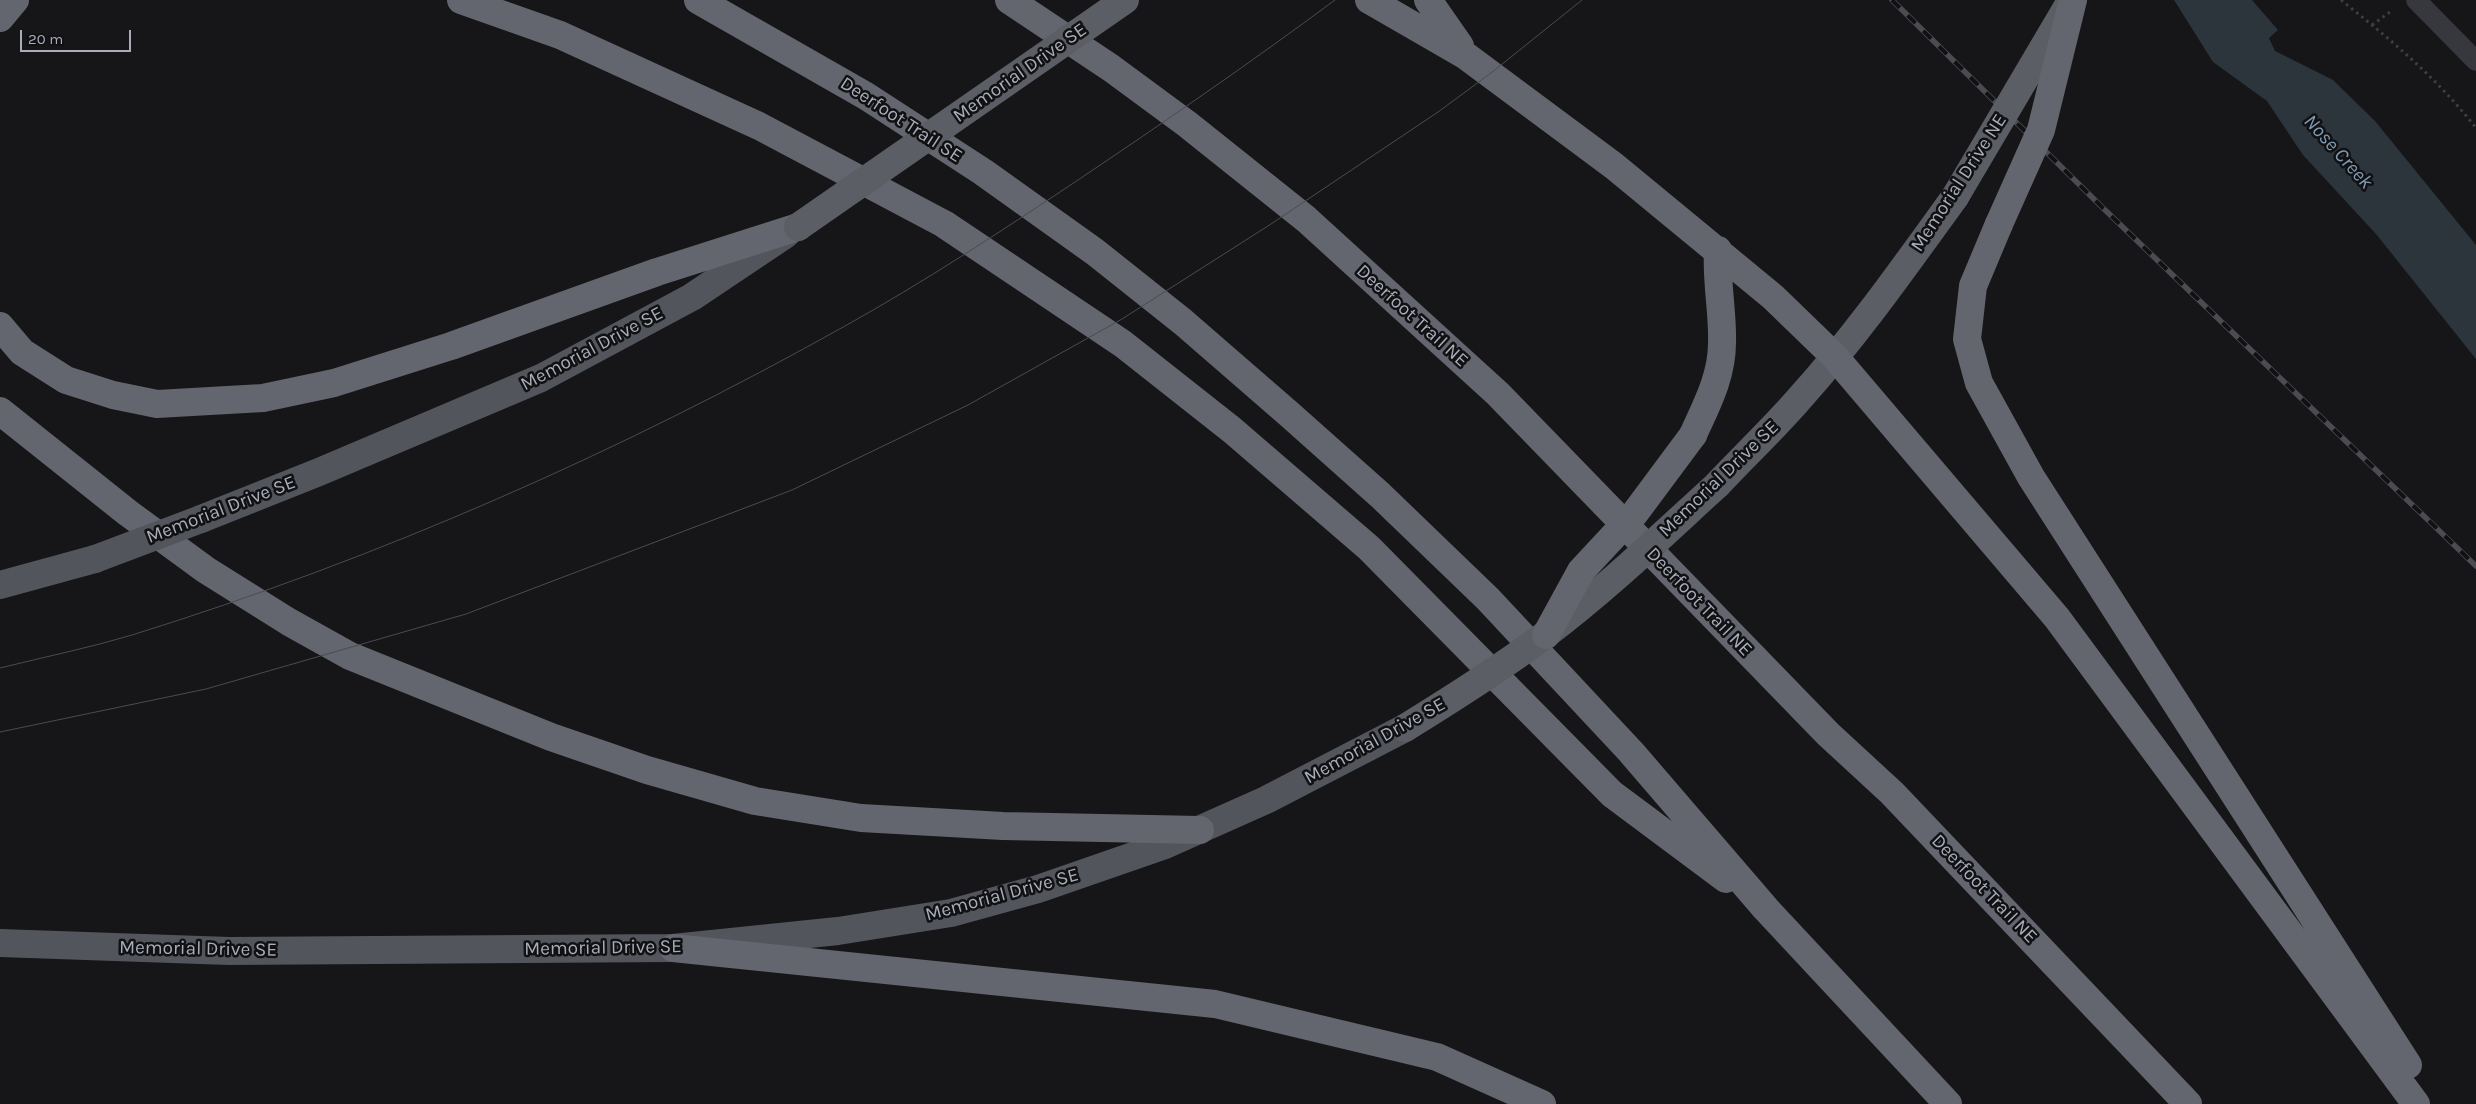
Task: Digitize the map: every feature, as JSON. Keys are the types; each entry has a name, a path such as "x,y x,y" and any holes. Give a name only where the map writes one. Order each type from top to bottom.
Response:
{"highway":[{"path":"0,18 15,0"},
{"path":"461,0 560,35 758,126 944,224 1123,344 1232,430 1369,548 1612,794 1766,909 1948,1104"},
{"name":"Deerfoot Trail SE","path":"698,0 866,96 983,172 1096,252 1184,322 1290,414 1380,496 1488,599 1631,752 1766,909"},
{"name":"Deerfoot Trail NE","path":"1009,0 1111,68 1187,124 1306,219 1498,394 1828,734 1892,793 2188,1104"},
{"name":"Memorial Drive SE","path":"798,227 1125,0"},
{"path":"1369,0 1466,56 1614,166 1718,250 1773,298 1834,357 2057,618 2416,1104"},
{"path":"1428,0 1466,56"},
{"path":"2072,0 2041,130 1973,286 1967,339 1979,383 2031,477 2433,1104"},
{"name":"Memorial Drive NE","path":"1834,357 1895,280 1955,197 2072,0"},
{"path":"0,326 22,352 66,380 113,395 157,404 263,398 334,383 451,346 657,272 798,227"},
{"path":"1546,635 1581,571 1635,512 1693,435 1717,381 1722,345 1716,275 1718,250"},
{"name":"Memorial Drive SE","path":"1405,728 1456,697 1546,635 1622,572 1717,485 1800,399 1834,357"},
{"path":"0,410 128,513 206,570 289,622 350,656 551,737 647,770 755,801 860,818 1003,826 1200,830"},
{"path":"673,948 1215,1004 1437,1057 1542,1104"}],"main road":[{"name":"Memorial Drive SE","path":"0,585 94,559 201,519 328,468 541,378 692,297 798,227"},
{"name":"Memorial Drive SE","path":"0,943 229,951 673,948 838,931 951,913 1038,889 1165,845 1266,800 1405,728"}],"lane":[{"path":"2416,0 2476,61"}],"path":[{"path":"2341,0 2402,48 2461,108 2476,128"}],"water":[{"name":"Nose Creek","path":"2174,0 2252,0 2278,30 2269,38 2275,51 2333,80 2375,121 2476,245 2476,359 2376,234 2303,155 2267,101 2213,62"}],"tram line":[{"path":"0,668 132,635 225,605 316,572 407,537 496,499 673,417 845,326 962,256 1174,115 1335,0"},
{"path":"0,732 206,689 466,614 792,490 968,405 1122,319 1271,224 1438,112 1491,73 1582,0"}],"railway":[{"path":"1892,0 2105,210 2476,566"}]}
